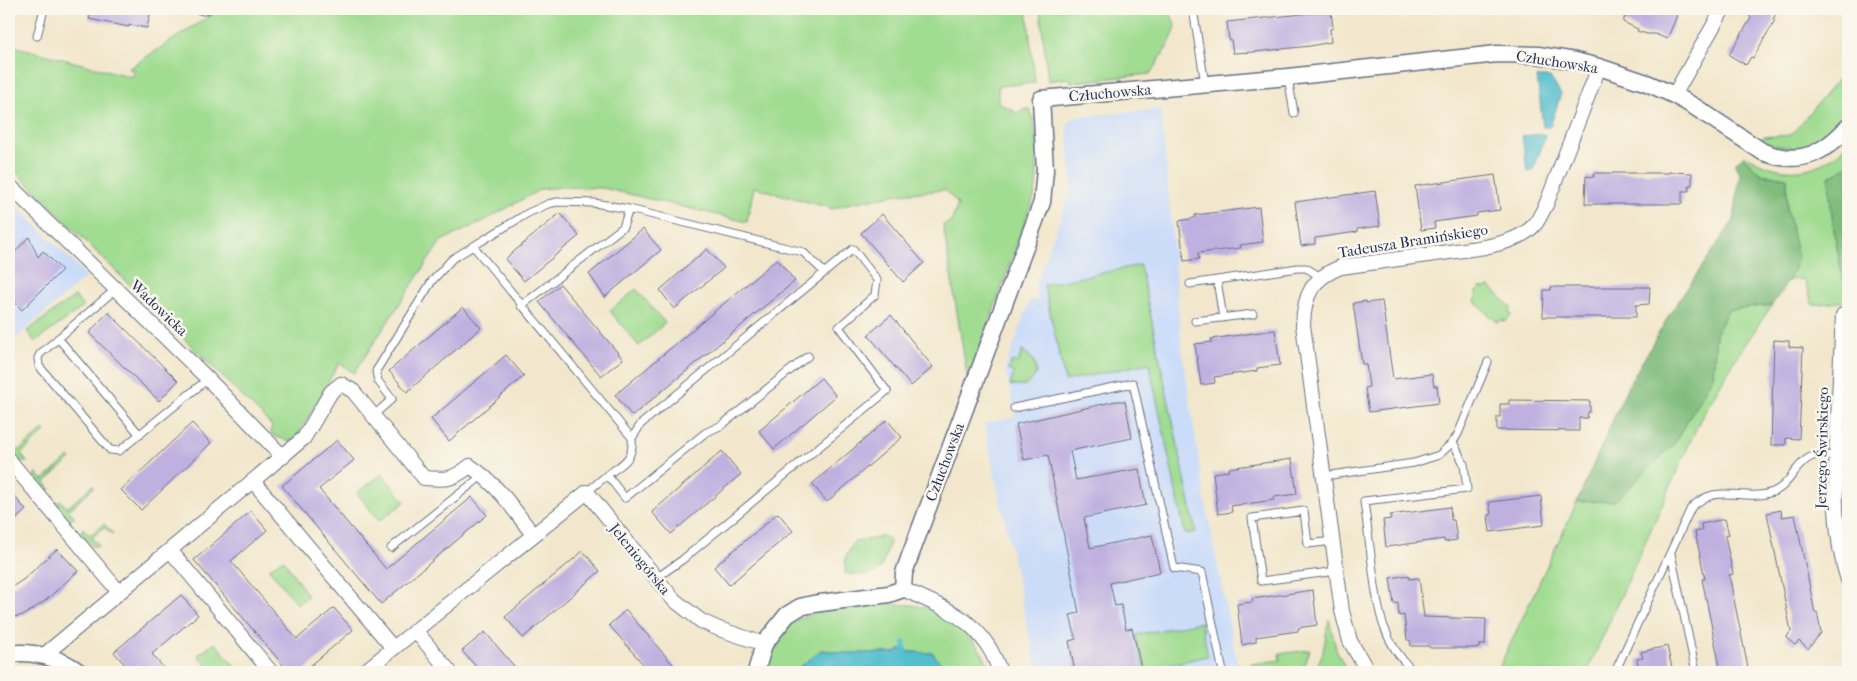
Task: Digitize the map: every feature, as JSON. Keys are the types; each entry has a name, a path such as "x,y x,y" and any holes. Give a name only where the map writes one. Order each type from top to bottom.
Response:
{"street":[{"path":"1674,95 1723,9"},
{"name":"Człuchowska","path":"903,589 904,573 910,556 1042,202 1045,170 1041,99 1288,77 1497,54 1538,56 1599,67 1647,83 1674,95 1763,152 1783,158 1802,157 1824,149 1834,142 1848,127"},
{"name":"Tadeusza Bramińskiego","path":"1368,672 1356,654 1346,628 1303,325 1303,307 1307,296 1321,277 1341,267 1503,243 1527,231 1536,222 1546,205 1599,67"},
{"name":"Wadowicka","path":"9,185 208,379 283,457"},
{"name":"Jerzego Świrskiego","path":"1843,315 1836,456 1842,504 1840,547 1848,580"},
{"path":"43,656 304,438 330,392 340,384 353,391 424,478 442,479 456,477 470,466 483,475 510,503 533,534"},
{"path":"9,460 119,592"},
{"path":"253,480 393,648"},
{"path":"364,672 587,492"},
{"name":"Jeleniogórska","path":"587,492 655,579 673,599 701,621 764,644"},
{"path":"170,550 271,672"},
{"path":"756,672 764,644 787,615 800,607 889,594 903,589 957,614 973,626 984,639 1000,672"},
{"path":"415,630 450,672"},
{"path":"9,654 43,656 73,667 79,672"}],"lane":[{"path":"37,36 44,9"},
{"path":"195,9 204,11 209,9"},
{"path":"1193,9 1205,84"},
{"path":"1288,77 1294,113"},
{"path":"374,415 392,399 378,381 376,371 432,281 452,259 548,204 558,202 594,203 629,209 803,252 824,272"},
{"path":"521,306 623,227 629,209"},
{"path":"474,247 632,438 633,448 630,458 587,492"},
{"path":"632,438 641,424 853,249 877,280 875,295 839,327 887,391 682,560 655,579"},
{"path":"1190,284 1298,268 1306,268 1321,277"},
{"path":"1218,280 1222,318"},
{"path":"116,289 40,354 38,362 67,400 110,450 119,451 208,379"},
{"path":"1195,321 1253,314"},
{"path":"58,338 140,435"},
{"path":"607,476 625,498 705,433 722,425 808,356"},
{"path":"1324,476 1414,463 1439,455 1453,442 1488,362"},
{"path":"1014,408 1133,383 1174,568 1202,572 1222,672"},
{"path":"1414,672 1401,660 1393,648 1379,614 1364,501 1467,489 1464,464 1453,442"},
{"path":"1615,672 1691,508 1700,499 1708,495 1748,495 1773,492 1785,484 1802,462 1818,455 1836,456"},
{"path":"391,548 483,475"},
{"path":"1333,541 1308,544 1304,511 1252,518 1261,581 1337,571"},
{"path":"1671,554 1696,672"}],"shaded area":[{"path":"1161,109 1182,349 1206,506 1239,672 1037,672 984,424 1016,417 1005,369 1030,300 1038,299 1035,286 1072,188 1067,125 1074,117"},
{"path":"9,199 87,276 9,344"}],"green space":[{"path":"220,9 1027,9 1035,83 998,86 998,102 1017,113 1023,109 1030,109 1036,139 1037,175 1035,194 968,381 943,225 951,222 958,204 945,190 898,194 847,204 833,209 754,187 747,222 603,188 564,187 541,189 482,222 441,241 354,373 339,363 298,435 293,440 284,439 276,437 271,433 272,426 9,165 9,45 132,77 135,70 128,69"},
{"path":"1040,9 1169,9 1176,28 1168,46 1150,74 1072,82 1067,78 1048,81"},
{"path":"1848,69 1848,117 1837,128 1818,142 1800,148 1789,148 1760,141 1763,137 1791,135"},
{"path":"1848,144 1848,166 1829,177 1833,224 1848,301 1813,305 1804,279 1789,280 1798,258 1787,210 1787,178 1761,174 1743,157 1744,155 1772,167 1799,170 1811,168 1824,162 1836,155"},
{"path":"1743,157 1761,174 1787,178 1787,210 1798,258 1789,280 1772,305 1728,310 1716,334 1713,376 1674,444 1615,501 1577,502 1627,388 1671,312 1734,220 1740,173 1735,163"},
{"path":"1848,166 1848,301 1833,224 1829,177"},
{"path":"1140,265 1196,532 1185,534 1149,363 1065,381 1044,285"},
{"path":"1481,287 1490,287 1511,307 1510,313 1512,315 1505,322 1503,320 1497,322 1475,302 1477,295 1475,293"},
{"path":"636,289 665,323 639,346 610,311"},
{"path":"75,296 83,307 35,342 27,331"},
{"path":"1772,305 1736,358 1700,420 1587,672 1497,672 1577,502 1615,500 1674,444 1713,376 1716,334 1728,310"},
{"path":"1022,351 1033,360 1036,374 1025,385 1010,385 1014,373 1008,370 1012,361 1018,363"},
{"path":"44,429 46,431 21,454 27,462 18,462 11,451 11,443 19,451"},
{"path":"69,457 71,459 45,482 51,490 45,490 35,479 36,472 43,480"},
{"path":"382,474 405,502 379,521 357,493"},
{"path":"93,485 94,487 69,510 75,518 68,519 58,509 58,502 60,500 67,508"},
{"path":"104,524 113,533 104,527 92,538 99,546 92,546 81,533 83,528 90,535"},
{"path":"882,535 890,541 881,567 872,574 866,575 845,573 846,556 854,542 878,538"},
{"path":"283,559 308,596 297,604 269,569"},
{"path":"888,604 923,607 946,617 973,641 992,672 946,672 933,653 909,652 901,649 895,653 846,653 821,650 799,668 797,672 764,672 772,652 780,639 794,623 802,618 825,611"},
{"path":"1329,619 1336,649 1347,672 1315,672 1323,652"},
{"path":"1201,622 1208,656 1144,670 1136,635"},
{"path":"215,643 240,672 212,672 198,655"},
{"path":"1310,650 1303,669 1295,669 1295,672 1252,672 1250,664 1280,660 1279,654"}],"water":[{"path":"1537,77 1550,77 1561,94 1550,127 1543,127"},
{"path":"1546,135 1533,171 1527,171 1522,136"},
{"path":"901,649 909,652 933,653 946,672 797,672 799,668 821,650 846,653 895,653"}],"building":[{"path":"91,9 151,9 147,28 129,25 129,27 89,19"},
{"path":"1628,9 1677,9 1676,18 1667,39 1655,34 1637,31 1638,29 1623,22"},
{"path":"1754,9 1779,9 1773,19 1775,20 1753,58 1751,57 1746,65 1729,55 1751,18 1749,16"},
{"path":"1331,11 1333,28 1330,29 1331,42 1310,46 1233,53 1227,22"},
{"path":"1594,173 1692,173 1692,185 1689,185 1689,191 1682,191 1682,204 1585,204 1586,176 1594,177"},
{"path":"1495,175 1500,210 1477,213 1477,216 1434,222 1435,228 1421,230 1415,186"},
{"path":"1375,191 1380,226 1357,229 1357,232 1315,238 1315,244 1301,246 1295,202"},
{"path":"1259,207 1263,242 1240,245 1241,248 1198,253 1199,259 1184,261 1179,221 1195,218 1195,215"},
{"path":"560,213 579,236 524,281 505,259"},
{"path":"882,214 924,263 903,282 861,233"},
{"path":"643,229 661,250 605,297 589,274"},
{"path":"29,237 38,257 43,251 62,270 22,310 9,296 9,258"},
{"path":"707,249 724,268 674,309 660,290"},
{"path":"777,259 795,281 632,416 615,395"},
{"path":"560,284 623,359 601,376 539,302"},
{"path":"1551,287 1650,287 1649,304 1636,305 1636,317 1543,317 1544,290 1551,290"},
{"path":"1366,301 1366,303 1382,301 1393,379 1432,374 1434,386 1437,386 1439,403 1369,412 1365,388 1369,387 1366,364 1362,364 1353,303"},
{"path":"463,307 481,328 407,392 389,371"},
{"path":"108,312 178,381 159,401 89,333"},
{"path":"891,315 933,367 911,386 868,335"},
{"path":"1275,330 1280,365 1257,368 1257,371 1214,377 1215,383 1201,385 1195,344 1212,342 1211,339"},
{"path":"1774,340 1789,341 1789,347 1803,348 1799,439 1786,438 1786,445 1771,445"},
{"path":"506,355 524,376 449,441 431,419"},
{"path":"821,378 836,396 774,449 759,431"},
{"path":"1509,400 1590,401 1590,412 1588,412 1587,418 1579,418 1579,431 1497,430 1500,404 1509,404"},
{"path":"1116,401 1125,401 1132,438 1070,451 1076,480 1139,469 1146,505 1084,518 1090,548 1152,535 1160,572 1110,583 1115,606 1121,605 1126,629 1132,628 1142,672 1075,672 1069,641 1076,639 1070,615 1079,613 1048,455 1024,460 1016,424"},
{"path":"887,420 902,437 827,502 812,484"},
{"path":"192,423 211,443 141,510 121,490"},
{"path":"337,440 354,460 319,489 386,569 472,497 487,515 381,604 282,486"},
{"path":"722,451 741,474 671,534 652,512"},
{"path":"1292,459 1297,494 1274,497 1274,500 1231,506 1232,512 1218,514 1213,473 1229,471 1229,468"},
{"path":"9,490 26,510 9,526"},
{"path":"1541,496 1544,525 1490,532 1488,515 1491,515 1489,502"},
{"path":"1450,507 1451,520 1454,520 1457,540 1444,542 1444,539 1386,547 1383,520 1391,519 1390,515"},
{"path":"1781,510 1782,517 1795,515 1815,613 1817,612 1821,633 1808,649 1799,641 1795,645 1786,638 1791,631 1767,513"},
{"path":"251,511 267,530 231,561 297,639 334,608 353,630 303,672 289,672 194,560"},
{"path":"778,513 793,531 729,585 714,567"},
{"path":"1725,519 1729,535 1725,536 1733,574 1729,575 1748,668 1744,669 1745,672 1721,672 1702,579 1705,579 1695,532 1702,530 1701,524"},
{"path":"57,549 78,571 45,601 24,615 9,618 9,589 24,579"},
{"path":"583,551 600,571 523,638 505,617"},
{"path":"1409,575 1409,579 1419,578 1424,617 1486,619 1485,645 1479,645 1479,648 1411,646 1410,640 1407,640 1404,615 1399,616 1398,603 1394,604 1390,578"},
{"path":"1313,590 1317,625 1298,628 1298,631 1256,637 1256,642 1242,645 1237,604 1253,602 1252,599"},
{"path":"181,595 198,615 152,654 167,672 131,672 114,652"},
{"path":"626,610 680,672 650,672 609,625"},
{"path":"485,632 519,672 481,672 462,651"},
{"path":"1667,646 1673,672 1639,672 1637,659 1643,658 1641,652"}],"waterway":[{"path":"904,642 905,649"}]}
